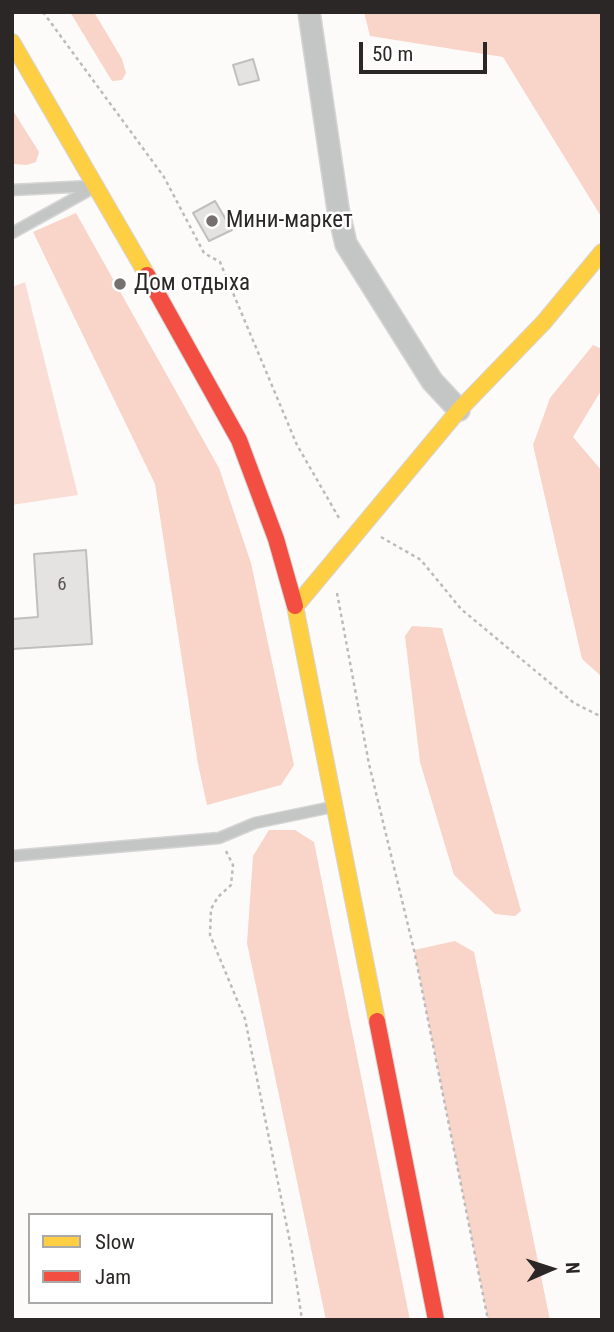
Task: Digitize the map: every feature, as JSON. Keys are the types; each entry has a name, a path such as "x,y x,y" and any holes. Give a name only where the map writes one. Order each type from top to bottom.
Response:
{"main road":[{"path":"12,41 97,186 239,440 276,539 295,607 436,1320"},
{"path":"295,607 459,410 544,323 602,252"}],"street":[{"path":"309,12 338,209 346,244 432,381 459,410"}],"lane":[{"path":"12,190 97,186"},
{"path":"12,233 97,186"},
{"path":"12,856 219,838 255,823 334,806"}],"path":[{"path":"43,12 164,177 204,253 220,262 297,445 352,540"},
{"path":"363,527 421,560 461,609 574,703 602,717"},
{"path":"331,563 369,764 414,950 488,1320"},
{"path":"219,838 233,865 231,885 218,897 211,909 210,935 245,1019 292,1252 302,1320"}],"shaded area":[{"path":"70,12 94,12 122,59 126,73 122,80 112,81"},
{"path":"364,12 602,12 602,218 503,57 370,36"},
{"path":"12,109 39,152 36,162 27,165 12,164"},
{"path":"76,213 219,468 251,563 294,765 281,785 207,805 198,764 155,484 33,232"},
{"path":"25,282 78,495 12,505 12,287"},
{"path":"593,345 602,349 602,389 573,437 602,471 602,677 582,659 533,445 550,398"},
{"path":"412,626 442,628 521,911 515,916 495,914 454,875 420,762 405,636"},
{"path":"269,830 295,830 314,842 410,1320 326,1320 247,943 253,856"},
{"path":"455,941 474,952 550,1320 488,1320 414,950"}],"building":[{"path":"253,59 259,80 239,85 233,65"},
{"name":"Мини-маркет","path":"215,201 232,230 209,241 193,213"},
{"path":"86,550 92,644 12,649 12,619 38,617 34,554"}],"traffic: slow":[{"path":"12,42 147,275"},
{"path":"295,607 459,410 544,322 602,252"},
{"path":"295,606 377,1021"}],"traffic: jam":[{"path":"147,275 239,440 276,539 295,606"},
{"path":"377,1021 436,1320"}],"place":[{"name":"Мини-маркет","path":"212,221"},
{"name":"Дом отдыха","path":"120,284"}]}
